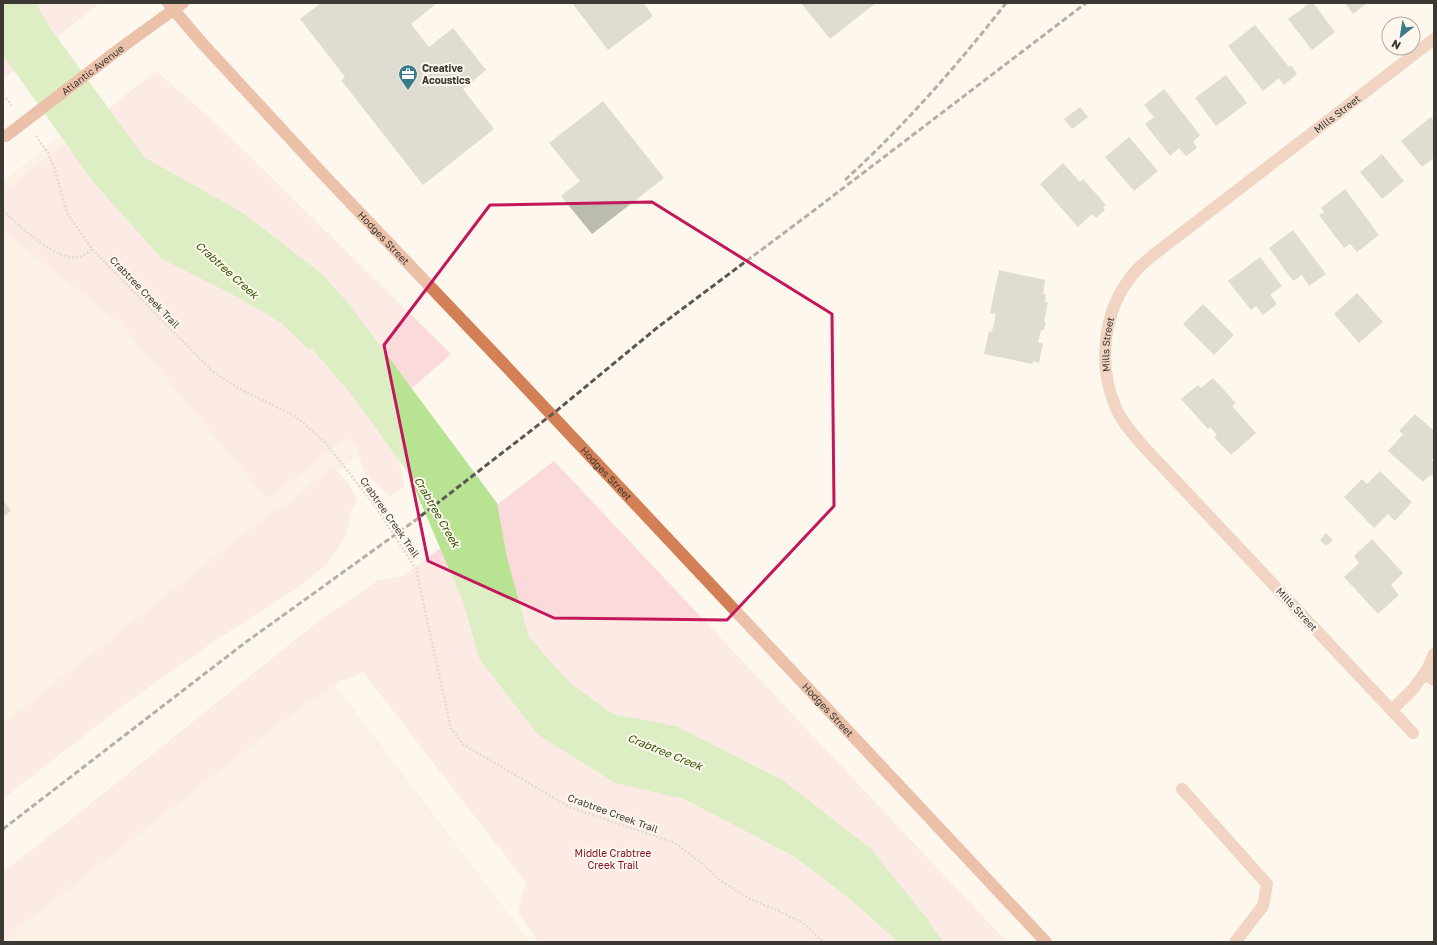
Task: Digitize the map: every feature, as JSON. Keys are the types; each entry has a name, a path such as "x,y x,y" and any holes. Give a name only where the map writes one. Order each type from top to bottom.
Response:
{"street":[{"name":"Atlantic Avenue","path":"5,137 175,5"},
{"name":"Hodges Street","path":"175,5 207,49 317,167 508,367 1046,942"},
{"name":"Mills Street","path":"1413,733 1145,448 1129,429 1116,410 1108,386 1105,364 1106,339 1111,316 1120,294 1134,273 1152,256 1434,39"},
{"path":"1392,710 1413,689 1429,677 1434,654"},
{"path":"1182,789 1267,884 1263,906 1236,942"}],"path":[{"path":"3,95 17,112"},
{"name":"Crabtree Creek Trail","path":"35,135 48,153 68,213 92,249 212,371 238,388 295,416 324,441 375,506 416,569 452,729 463,744 569,807 675,843 699,861 721,881 750,899 804,924 823,942"},
{"path":"3,211 42,245 57,253 72,258 81,256 92,249"}],"highlighted area":[{"path":"652,202 832,314 834,506 727,620 554,618 428,561 384,345 490,205"}],"shaded area":[{"path":"81,119 390,430 145,625 3,733 3,181"},
{"path":"313,655 530,942 3,942"}],"green space":[{"path":"3,3 100,3 3,79"},
{"path":"156,71 219,126 451,354 418,383 374,417 392,442 403,476 404,487 390,496 364,473 356,445 346,438 267,499 120,323 3,231 3,192"},
{"name":"Middle Crabtree Creek Trail","path":"554,461 1007,942 538,942 518,912 522,893 527,884 363,672 341,681 297,710 20,927 7,942 3,942 3,872 320,620 377,581 405,575"},
{"path":"332,467 348,482 357,498 351,512 346,536 328,563 299,587 219,638 121,707 3,799 3,724 274,510 290,503"}],"water":[{"path":"3,3 36,3 51,29 144,157 243,213 322,274 349,304 497,503 507,558 529,637 571,684 613,714 676,726 784,781 871,849 929,921 943,942 898,942 850,899 795,857 684,799 615,783 537,734 479,658 464,604 408,473 352,395 297,332 237,297 162,259 94,183 3,55"}],"building":[{"path":"321,3 437,3 411,24 429,47 453,28 486,70 463,89 494,129 423,185 341,80 345,77 300,19"},
{"path":"572,3 643,3 653,16 608,50"},
{"path":"801,3 876,3 830,39"},
{"path":"1310,3 1313,3 1335,32 1312,50 1288,19"},
{"path":"1345,3 1367,3 1353,14"},
{"path":"1255,25 1289,67 1291,65 1297,74 1284,85 1279,78 1263,91 1228,46"},
{"path":"1226,75 1247,103 1216,126 1195,98"},
{"path":"1164,89 1200,135 1193,142 1197,148 1186,156 1179,148 1170,156 1145,124 1154,117 1144,105"},
{"path":"603,101 664,178 592,234 561,196 580,181 549,143"},
{"path":"1080,107 1088,117 1072,129 1064,119"},
{"path":"1431,117 1434,120 1434,158 1422,167 1401,141"},
{"path":"1129,137 1158,171 1134,191 1105,157"},
{"path":"1382,154 1404,181 1382,199 1360,172"},
{"path":"1063,163 1080,182 1083,179 1106,205 1103,207 1105,210 1096,218 1092,214 1078,227 1040,184"},
{"path":"1345,189 1379,235 1357,252 1350,244 1344,248 1319,215 1324,212 1321,208"},
{"path":"1293,230 1326,274 1309,286 1302,275 1293,281 1269,248"},
{"path":"1260,257 1282,286 1270,295 1277,304 1263,315 1256,306 1251,310 1228,281"},
{"path":"999,270 1045,280 1043,294 1046,294 1045,302 1048,302 1044,330 1041,330 1038,342 1043,343 1039,363 1033,361 1032,364 984,354 989,331 992,332 996,314 990,313"},
{"path":"1357,293 1383,322 1359,343 1334,314"},
{"path":"1203,304 1234,335 1214,355 1183,324"},
{"path":"1213,378 1236,403 1232,406 1256,433 1231,455 1214,437 1217,435 1210,427 1208,429 1181,399 1198,385 1201,388"},
{"path":"1415,414 1434,431 1434,457 1431,460 1434,462 1434,473 1423,482 1388,451 1403,434 1399,431"},
{"path":"1380,471 1412,502 1395,521 1388,514 1374,528 1344,497 1362,479 1367,484"},
{"path":"3,500 11,511 3,517"},
{"path":"1326,533 1333,540 1326,546 1320,540"},
{"path":"1372,539 1403,573 1391,585 1399,595 1378,614 1344,577 1359,563 1354,556"}],"waterway":[{"name":"Crabtree Creek","path":"286,323 309,345"}],"railway":[{"path":"845,180 909,117 968,50 1006,3"},
{"path":"3,829 246,642 413,522 555,412 658,327 804,218 1086,3"}],"place":[{"name":"Creative Acoustics","path":"408,91"}]}
